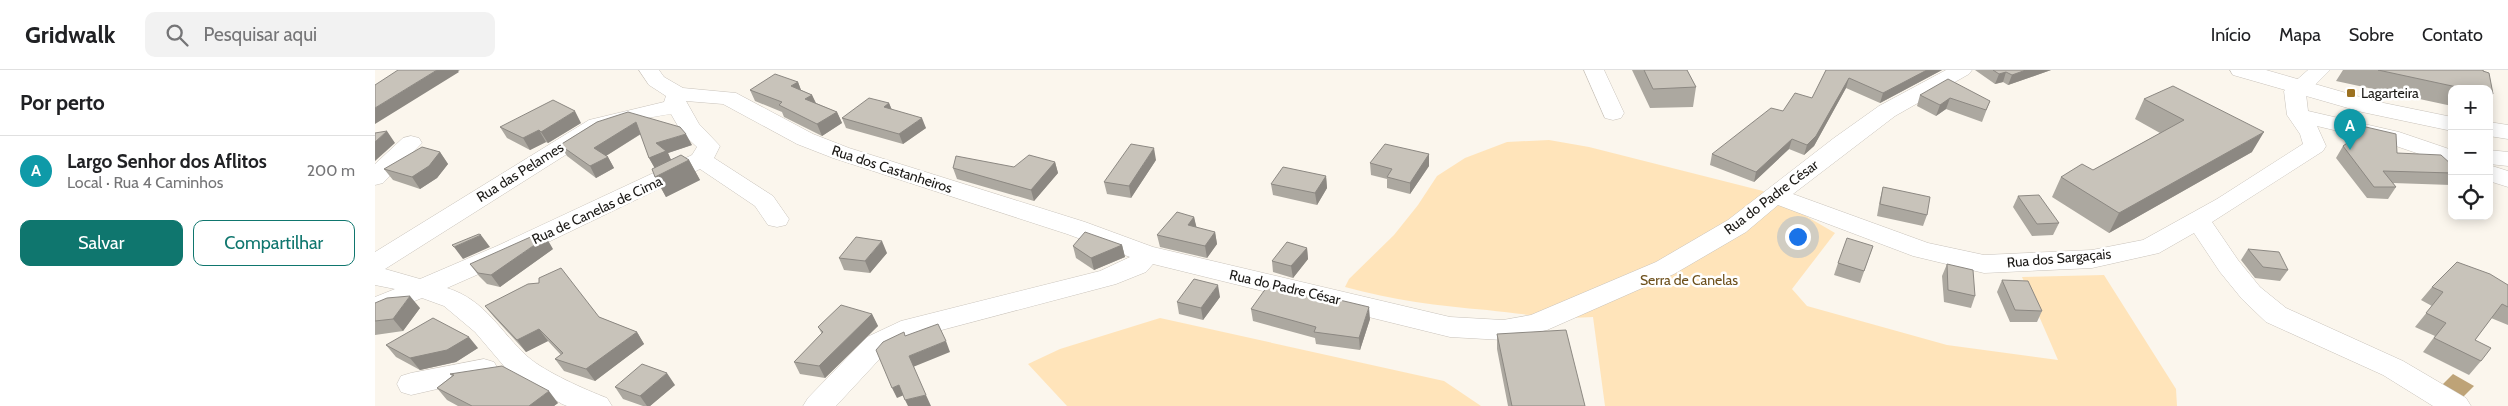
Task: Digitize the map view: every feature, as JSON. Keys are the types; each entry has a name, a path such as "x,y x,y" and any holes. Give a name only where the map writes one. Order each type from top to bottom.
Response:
{"main road":[{"path":"2241,70 2371,107 2448,123"},
{"path":"2493,130 2508,132"}],"street":[{"name":"Rua dos Castanheiros","path":"649,70 656,81 678,100 728,98 805,139 841,153 1076,228 1147,254"},
{"path":"1594,70 1613,113"},
{"name":"Rua do Padre César","path":"1147,254 1450,327 1503,330 1553,317 1665,268 1737,226 1842,143 1887,111 1962,70"},
{"path":"2303,87 2320,70"},
{"name":"Rua dos Sargaçais","path":"1776,196 1922,250 1984,264 2093,259 2150,248 2199,221 2315,146 2311,134 2298,116 2295,91 2303,87"},
{"path":"678,100 690,128 709,146 701,160 764,201 777,219"},
{"name":"Rua das Pelames","path":"375,264 518,172 597,125 638,114 678,100"},
{"path":"2298,116 2391,137 2448,156"},
{"path":"375,178 411,143"},
{"path":"2493,157 2508,159"},
{"name":"Rua de Canelas de Cima","path":"375,308 524,244 701,160"},
{"path":"2493,174 2508,180"},
{"path":"2199,221 2229,266 2251,293 2276,315 2393,368 2456,406"},
{"path":"818,406 877,344 885,340 911,328 1107,278 1137,266 1147,254"},
{"path":"375,276 397,280 418,289 453,299 485,325 519,364 573,396 597,406"},
{"path":"411,384 472,371 519,364"}],"green space":[{"name":"Serra de Canelas","path":"1549,140 1589,147 1763,191 1835,233 1792,289 1807,306 1947,345 2058,360 2022,277 2104,275 2176,389 2177,406 1605,406 1593,317 1553,317 1451,307 1398,299 1345,287 1349,279 1394,235 1418,205 1437,176 1465,158 1507,142"},
{"path":"1160,318 1444,381 1481,406 1067,406 1028,364 1060,349"}],"shaded area":[{"path":"2453,374 2474,386 2462,398 2441,386"}],"building":[{"path":"398,70 437,70 375,108 375,85"},
{"path":"1644,70 1687,70 1696,87 1653,89"},
{"path":"1826,70 1927,70 1883,93 1849,78 1816,136 1807,145 1792,139 1756,172 1712,154 1771,108 1783,111 1795,93 1812,98"},
{"path":"1993,70 2026,70 2012,75 2006,72 1999,74"},
{"path":"2378,70 2483,70 2489,73 2491,85 2448,85"},
{"path":"775,74 798,82 791,86 812,95 805,99 837,112 817,124 779,105 782,102 750,90"},
{"path":"1948,79 1990,101 1986,110 1950,98 1940,105 1920,95"},
{"path":"2173,86 2264,132 2119,213 2061,177 2082,164 2093,170 2184,120 2144,99"},
{"path":"869,98 889,103 884,107 922,118 899,134 842,118"},
{"path":"553,100 575,111 541,132 539,130 523,138 500,127"},
{"path":"628,112 680,127 686,134 656,143 666,151 649,158 636,122 594,148 608,157 590,166 560,145 597,122"},
{"path":"2353,124 2396,134 2397,153 2441,155 2448,161 2448,173 2383,171 2396,187 2374,187 2343,146 2354,138"},
{"path":"387,131 375,142 375,133"},
{"path":"1131,144 1154,148 1129,186 1104,182"},
{"path":"1385,144 1429,154 1410,183 1387,177 1392,169 1370,163"},
{"path":"422,147 440,152 429,166 412,177 384,169"},
{"path":"681,155 689,160 655,177 652,169"},
{"path":"1029,155 1055,162 1031,190 953,168 956,156 1014,167"},
{"path":"1283,167 1326,176 1315,193 1271,184"},
{"path":"1883,187 1930,197 1927,215 1880,204"},
{"path":"2039,195 2059,223 2037,224 2018,196"},
{"path":"1177,212 1194,217 1188,225 1215,232 1205,246 1157,235"},
{"path":"1085,232 1122,245 1091,258 1073,246"},
{"path":"479,234 481,235 454,247 452,245"},
{"path":"535,235 546,237 491,275 478,273 470,264"},
{"path":"856,237 882,241 865,261 839,258"},
{"path":"1847,238 1873,246 1864,271 1838,263"},
{"path":"1287,242 1307,248 1291,266 1272,261"},
{"path":"2248,249 2279,252 2288,270 2263,267"},
{"path":"2457,262 2490,274 2508,285 2508,307 2502,304 2475,340 2491,348 2481,361 2434,338 2446,323 2426,313 2443,292 2432,287"},
{"path":"1947,264 1973,270 1975,296 1948,290"},
{"path":"561,268 599,317 637,332 586,369 555,359 563,353 539,329 517,340 485,306 528,284 539,283 539,278"},
{"path":"1194,279 1218,285 1201,308 1177,302"},
{"path":"2002,280 2028,281 2042,311 2015,310"},
{"path":"1269,284 1326,299 1327,297 1369,307 1359,338 1314,332 1316,327 1251,309"},
{"path":"410,296 393,319 375,321 375,303 387,298"},
{"path":"841,305 872,314 819,366 794,362 823,332 818,327"},
{"path":"433,318 469,337 447,350 410,358 386,345"},
{"path":"938,324 946,341 909,356 926,395 905,400 899,385 892,388 876,350 883,342 904,332 905,336"},
{"path":"1566,330 1585,406 1512,406 1497,334"},
{"path":"642,364 667,373 640,396 615,387"},
{"path":"502,366 549,391 529,406 472,406 437,388 454,375 450,374"}],"place":[{"name":"Lagarteira","path":"2351,93"},
{"name":"Largo Senhor dos Aflitos","path":"2350,150"}]}
